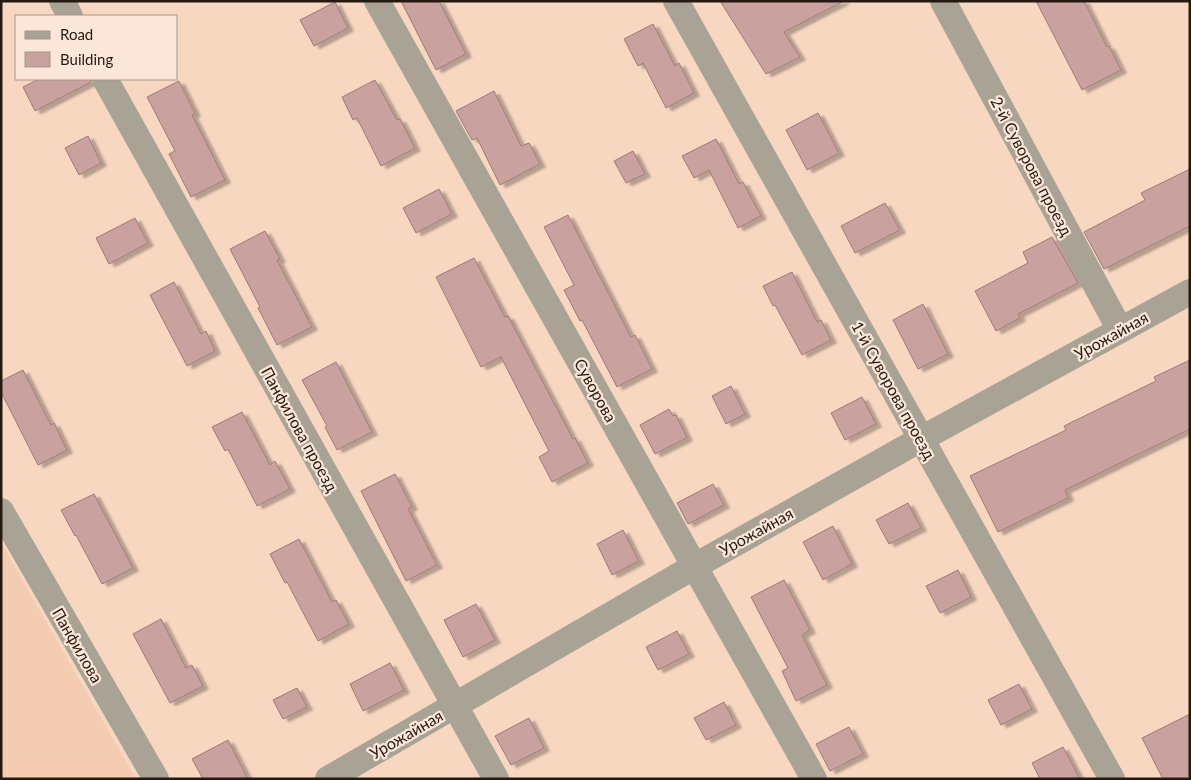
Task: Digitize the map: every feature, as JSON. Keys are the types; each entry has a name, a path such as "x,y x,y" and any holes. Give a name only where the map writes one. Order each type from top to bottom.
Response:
{"street":[{"path":"62,1 69,15"},
{"name":"Суворова","path":"377,1 814,779"},
{"name":"1-й Суворова проезд","path":"676,1 1112,779"},
{"name":"2-й Суворова проезд","path":"943,1 1120,330"},
{"name":"Панфилова проезд","path":"106,80 496,779"},
{"name":"Урожайная","path":"328,779 694,566 1190,292"},
{"name":"Панфилова","path":"1,511 156,779"}],"shaded area":[{"path":"1,543 136,779 1,779"}],"building":[{"path":"401,1 439,1 466,54 436,70"},
{"path":"720,1 844,1 784,32 800,57 766,74"},
{"path":"1036,1 1084,1 1121,70 1082,90"},
{"path":"335,2 348,28 314,46 300,20"},
{"path":"653,24 675,66 679,63 694,93 666,108 643,63 638,66 624,39"},
{"path":"37,80 90,80 91,82 35,111 23,87"},
{"path":"375,80 397,120 400,119 415,148 381,166 357,118 353,120 342,97"},
{"path":"179,81 195,113 192,115 225,180 191,197 169,154 175,151 147,97"},
{"path":"494,91 521,146 529,143 540,164 500,185 477,138 472,140 456,111"},
{"path":"818,113 839,153 807,170 786,130"},
{"path":"88,136 101,163 79,175 65,148"},
{"path":"716,139 739,184 743,182 761,216 738,228 709,170 694,178 682,156"},
{"path":"633,151 645,174 626,183 614,161"},
{"path":"1190,169 1190,226 1104,269 1084,232 1145,200 1141,193"},
{"path":"439,189 452,214 416,233 403,208"},
{"path":"885,203 900,230 855,253 841,226"},
{"path":"568,215 631,337 635,335 652,369 617,387 564,290 574,285 544,227"},
{"path":"135,218 148,243 109,264 96,238"},
{"path":"265,231 280,259 277,260 312,327 277,345 230,249"},
{"path":"1052,237 1078,283 1018,314 1020,318 996,331 975,291 1028,263 1023,252"},
{"path":"474,258 505,317 508,316 573,439 575,438 588,463 552,482 539,457 549,451 501,357 481,367 436,277"},
{"path":"792,272 817,322 821,320 831,340 802,355 763,286"},
{"path":"174,282 201,334 206,331 215,351 187,366 150,295"},
{"path":"923,304 948,354 918,369 893,320"},
{"path":"1190,360 1190,429 1065,490 1068,498 998,532 970,476 1066,430 1064,426 1156,381 1154,377"},
{"path":"336,362 372,432 337,450 325,427 327,426 302,380"},
{"path":"23,370 51,425 54,423 67,450 38,465 1,392 1,381"},
{"path":"731,386 745,414 726,424 712,396"},
{"path":"862,397 876,424 845,440 831,413"},
{"path":"669,409 673,416 676,415 687,438 655,454 640,425"},
{"path":"242,412 270,465 275,461 290,489 257,506 228,449 225,451 212,427"},
{"path":"395,474 412,507 408,509 437,565 406,581 361,491"},
{"path":"713,484 724,505 688,524 677,503"},
{"path":"94,494 133,568 102,584 61,510"},
{"path":"908,503 921,528 889,544 876,520"},
{"path":"833,526 852,564 823,580 803,542"},
{"path":"623,530 639,561 612,575 597,544"},
{"path":"299,539 332,602 336,600 349,624 318,641 270,554"},
{"path":"958,570 971,597 940,613 926,586"},
{"path":"784,580 810,630 802,635 827,685 796,701 782,671 788,668 751,597"},
{"path":"476,604 495,640 463,657 444,620"},
{"path":"161,619 186,668 192,665 203,686 170,703 133,634"},
{"path":"677,631 689,654 658,670 646,647"},
{"path":"390,663 404,690 363,711 350,684"},
{"path":"1019,684 1032,709 1001,725 988,700"},
{"path":"297,688 307,707 283,719 273,700"},
{"path":"724,702 736,725 706,740 694,718"},
{"path":"1190,714 1190,779 1163,779 1142,738"},
{"path":"529,718 544,748 511,765 495,736"},
{"path":"849,727 863,754 830,771 816,744"},
{"path":"228,740 248,779 203,779 192,759"},
{"path":"1063,747 1080,779 1040,779 1032,763"}]}
